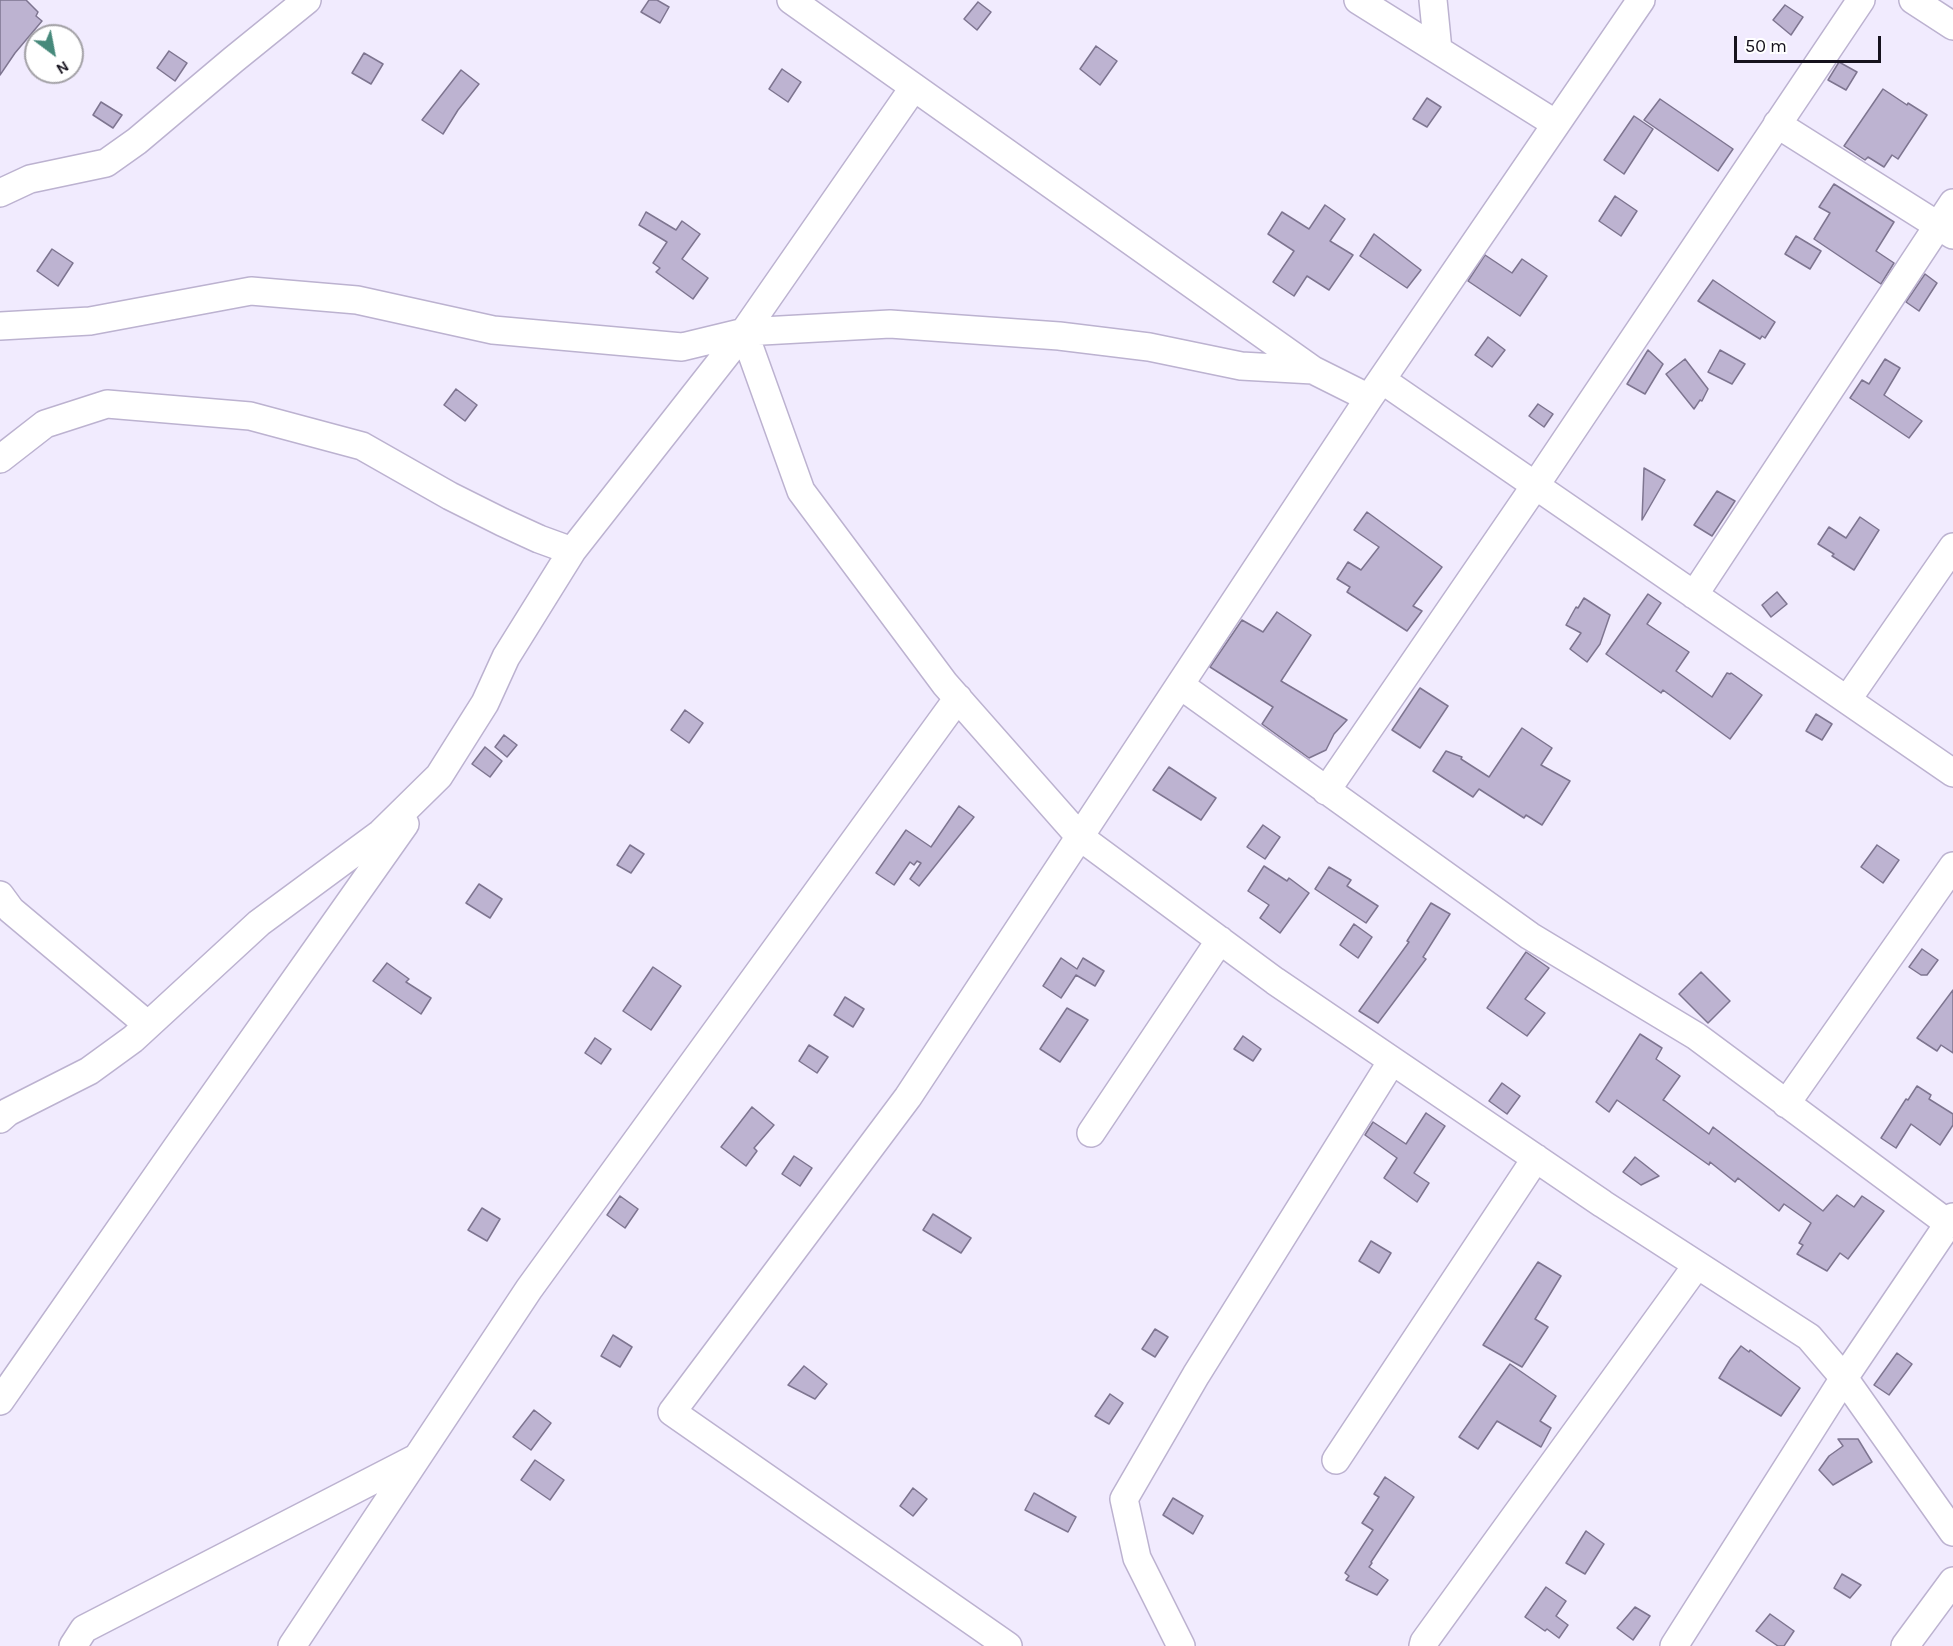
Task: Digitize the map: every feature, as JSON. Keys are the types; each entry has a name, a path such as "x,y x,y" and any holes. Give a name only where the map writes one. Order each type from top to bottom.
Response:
{"street":[{"path":"0,194 30,179 106,163 137,141 307,0"},
{"path":"791,0 1313,370"},
{"path":"1358,0 1556,124"},
{"path":"1433,0 1438,50"},
{"path":"1008,1646 672,1412 908,1097 1376,389 1641,0"},
{"path":"1326,791 1535,486 1860,0"},
{"path":"1912,0 1953,26"},
{"path":"0,1401 439,776 485,703 506,657 572,551 744,332 914,87"},
{"path":"1694,595 1948,221 1777,124"},
{"path":"0,326 90,321 251,291 357,300 493,330 682,347 744,332 902,325 1059,336 1149,347 1241,366 1313,370 1376,389 1535,486 1953,773"},
{"path":"744,332 801,491 945,684 1080,837 1275,981 1536,1158 1809,1337 1844,1378 1953,1532"},
{"path":"0,459 45,424 107,404 250,416 362,446 450,496 502,522 572,551"},
{"path":"1847,700 1953,546"},
{"path":"1180,686 1530,936 1696,1036 1786,1104 1951,1220 1844,1378 1674,1646"},
{"path":"292,1646 529,1289 958,698"},
{"path":"0,1119 8,1112 89,1071 134,1039 259,923 381,833 439,776"},
{"path":"1786,1104 1953,866"},
{"path":"0,895 11,910 148,1025"},
{"path":"1091,1133 1220,940"},
{"path":"1181,1646 1137,1558 1124,1499 1196,1375 1392,1061"},
{"path":"1336,1460 1536,1158"},
{"path":"1424,1646 1424,1642 1697,1265"},
{"path":"73,1646 84,1629 417,1457"},
{"path":"1905,1646 1953,1581"}],"building":[{"path":"0,0 26,0 38,12 36,16 42,21 39,24 24,24 24,42 0,75"},
{"path":"649,0 657,0 669,7 660,23 641,12"},
{"path":"978,2 991,12 977,30 964,19"},
{"path":"1785,5 1803,17 1791,35 1773,20"},
{"path":"1096,46 1117,61 1100,85 1080,69"},
{"path":"169,51 187,63 175,81 157,68"},
{"path":"364,53 383,64 371,84 352,73"},
{"path":"1839,62 1857,72 1846,90 1828,80"},
{"path":"782,69 801,82 788,102 769,89"},
{"path":"461,70 479,84 458,110 443,134 422,120"},
{"path":"1883,89 1927,115 1898,159 1892,155 1884,167 1868,157 1865,160 1844,146"},
{"path":"1427,98 1441,107 1427,127 1413,119"},
{"path":"1660,99 1733,149 1718,171 1644,120"},
{"path":"101,102 122,115 113,128 93,115"},
{"path":"1634,116 1653,129 1624,174 1604,160"},
{"path":"1834,184 1894,222 1876,251 1894,263 1881,284 1814,239 1830,213 1819,207"},
{"path":"1615,196 1637,211 1621,236 1599,221"},
{"path":"1325,205 1345,219 1330,241 1353,255 1329,290 1307,276 1294,296 1273,282 1294,251 1268,234 1282,212 1309,229"},
{"path":"646,212 676,230 682,221 700,234 682,259 708,278 693,299 656,272 660,268 653,263 667,242 639,225"},
{"path":"1374,234 1421,270 1407,288 1360,256"},
{"path":"1796,236 1821,251 1810,269 1785,254"},
{"path":"52,249 73,263 58,286 37,271"},
{"path":"1485,255 1512,273 1522,259 1547,276 1520,316 1468,281"},
{"path":"1925,274 1937,283 1919,311 1906,302"},
{"path":"1713,280 1775,322 1765,338 1762,336 1760,339 1698,301"},
{"path":"1488,337 1505,350 1492,367 1475,355"},
{"path":"1648,350 1663,364 1645,394 1627,384"},
{"path":"1720,350 1745,364 1732,384 1708,372"},
{"path":"1685,359 1708,389 1702,401 1700,400 1694,409 1666,374"},
{"path":"1885,359 1900,368 1884,395 1922,421 1909,438 1850,398 1862,380 1869,384"},
{"path":"456,389 477,405 465,421 444,405"},
{"path":"1538,404 1553,414 1544,427 1529,416"},
{"path":"1644,468 1665,480 1642,520"},
{"path":"1717,491 1735,501 1712,536 1694,525"},
{"path":"1367,512 1442,567 1413,606 1422,611 1407,631 1347,592 1350,587 1337,579 1348,562 1361,570 1379,547 1354,530"},
{"path":"1860,517 1879,530 1854,570 1818,544 1829,527 1846,538"},
{"path":"1777,592 1787,604 1771,617 1762,605"},
{"path":"1648,594 1661,603 1647,624 1689,652 1676,671 1712,697 1727,673 1731,673 1762,695 1730,739 1663,690 1661,693 1606,654"},
{"path":"1584,598 1610,615 1600,644 1587,662 1570,649 1581,633 1566,625"},
{"path":"1277,612 1311,635 1281,681 1347,720 1334,734 1326,750 1309,758 1262,724 1273,707 1210,667 1242,620 1263,632"},
{"path":"1420,688 1448,706 1420,748 1392,730"},
{"path":"685,710 703,723 689,743 671,730"},
{"path":"1816,714 1832,724 1822,740 1806,731"},
{"path":"1522,728 1552,748 1541,765 1570,781 1542,825 1526,815 1524,818 1479,789 1473,797 1433,771 1446,751 1462,757 1461,759 1489,777"},
{"path":"504,735 517,745 507,757 495,747"},
{"path":"485,747 502,761 490,777 472,764"},
{"path":"1169,767 1216,798 1201,820 1153,790"},
{"path":"959,806 974,817 919,886 910,879 921,863 917,861 914,865 910,862 894,885 876,873 906,830 931,847"},
{"path":"1263,825 1280,837 1265,859 1247,847"},
{"path":"630,845 644,854 631,873 617,865"},
{"path":"1877,845 1899,860 1883,883 1861,867"},
{"path":"1264,866 1287,881 1289,878 1309,893 1280,933 1260,918 1269,905 1248,891"},
{"path":"1329,867 1351,880 1347,886 1378,906 1366,923 1315,889"},
{"path":"479,884 502,899 490,918 466,903"},
{"path":"1431,903 1450,914 1423,957 1426,959 1378,1023 1359,1011 1409,942 1407,941"},
{"path":"1354,924 1372,937 1358,958 1340,945"},
{"path":"1922,949 1938,960 1927,975 1921,975 1909,967"},
{"path":"1526,952 1549,968 1525,999 1545,1013 1527,1036 1487,1008"},
{"path":"1061,958 1077,969 1083,958 1104,971 1095,986 1076,975 1061,998 1043,986"},
{"path":"387,963 409,979 406,982 431,998 421,1014 373,981"},
{"path":"653,967 681,986 651,1030 623,1011"},
{"path":"1701,972 1730,1001 1708,1023 1679,994"},
{"path":"1953,990 1953,1053 1941,1045 1937,1051 1917,1038"},
{"path":"845,997 864,1009 853,1027 834,1015"},
{"path":"1067,1008 1088,1020 1060,1062 1040,1049"},
{"path":"1640,1034 1662,1048 1656,1059 1680,1076 1663,1100 1709,1134 1713,1127 1823,1211 1837,1195 1854,1207 1862,1196 1884,1211 1848,1259 1840,1253 1827,1271 1797,1254 1803,1245 1799,1243 1811,1223 1784,1204 1779,1211 1738,1178 1735,1182 1710,1162 1709,1165 1617,1100 1609,1112 1596,1102"},
{"path":"1243,1036 1261,1049 1253,1061 1234,1049"},
{"path":"595,1038 611,1049 601,1064 585,1053"},
{"path":"809,1045 828,1057 817,1073 799,1061"},
{"path":"1502,1083 1520,1096 1507,1114 1489,1101"},
{"path":"1917,1086 1931,1095 1929,1099 1953,1114 1953,1125 1940,1145 1911,1124 1896,1148 1881,1138"},
{"path":"752,1107 774,1125 754,1148 757,1151 746,1166 721,1147"},
{"path":"1426,1113 1445,1126 1414,1173 1429,1183 1417,1202 1384,1178 1397,1158 1365,1135 1373,1122 1406,1144"},
{"path":"794,1156 812,1168 800,1186 782,1174"},
{"path":"1635,1157 1659,1176 1641,1185 1623,1172"},
{"path":"620,1196 638,1209 625,1228 607,1215"},
{"path":"482,1208 500,1219 487,1241 468,1230"},
{"path":"933,1214 971,1238 961,1253 923,1230"},
{"path":"1371,1241 1391,1253 1379,1273 1359,1261"},
{"path":"1538,1262 1561,1276 1535,1319 1548,1327 1522,1367 1483,1345"},
{"path":"1155,1329 1168,1337 1155,1357 1142,1349"},
{"path":"613,1335 632,1347 620,1367 601,1356"},
{"path":"1741,1346 1749,1352 1750,1350 1800,1388 1781,1416 1719,1378"},
{"path":"1897,1353 1912,1364 1889,1395 1874,1385"},
{"path":"1510,1364 1556,1396 1540,1421 1551,1428 1541,1447 1497,1421 1478,1449 1459,1437"},
{"path":"804,1366 827,1384 815,1399 788,1385"},
{"path":"1110,1394 1123,1403 1109,1424 1095,1416"},
{"path":"534,1410 551,1423 531,1450 513,1437"},
{"path":"1838,1439 1858,1439 1872,1462 1833,1485 1819,1470 1829,1456 1843,1446"},
{"path":"535,1460 564,1480 550,1500 521,1480"},
{"path":"1385,1477 1414,1497 1369,1567 1388,1580 1377,1595 1346,1580 1349,1576 1345,1573 1373,1530 1362,1523 1379,1497 1374,1494"},
{"path":"913,1488 927,1499 913,1516 900,1506"},
{"path":"1034,1493 1076,1517 1068,1532 1025,1510"},
{"path":"1173,1498 1203,1516 1193,1534 1163,1515"},
{"path":"1586,1531 1604,1544 1585,1574 1566,1563"},
{"path":"1842,1574 1861,1585 1850,1598 1834,1588"},
{"path":"1546,1587 1566,1601 1556,1616 1568,1625 1559,1638 1525,1617"},
{"path":"1635,1607 1650,1616 1633,1640 1617,1628"},
{"path":"1770,1614 1794,1631 1784,1646 1778,1646 1756,1631"}]}
